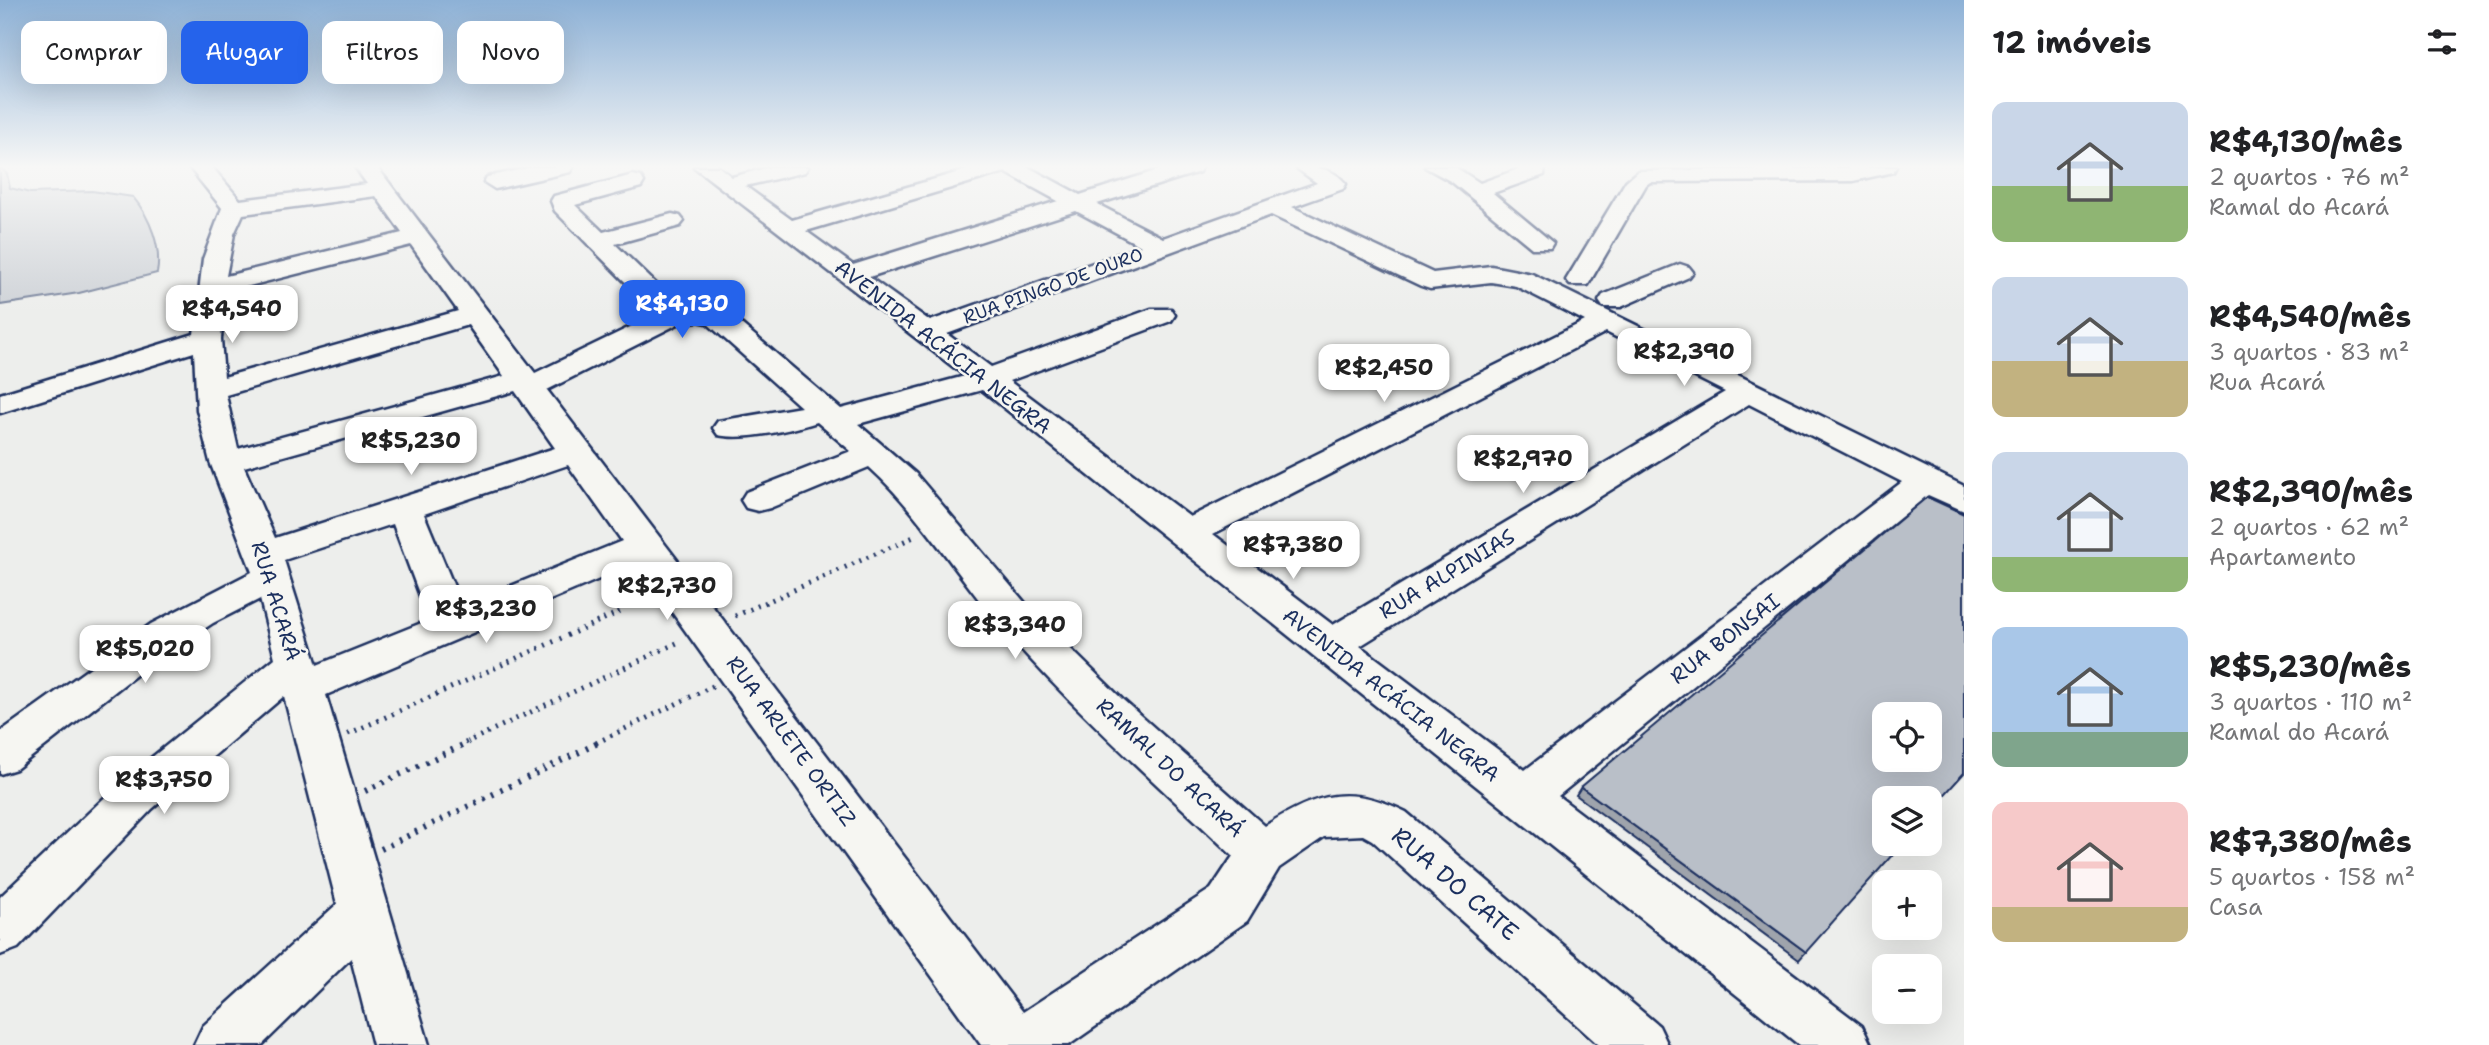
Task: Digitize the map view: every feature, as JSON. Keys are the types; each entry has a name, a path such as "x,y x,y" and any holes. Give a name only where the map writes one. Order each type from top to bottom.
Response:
{"street":[{"name":"RUA ACARÁ","path":"231,216 219,245 207,339 212,410 226,462 268,566 401,1045"},
{"name":"RUA ARLETE ORTIZ","path":"402,216 1014,1045"},
{"path":"572,216 674,316"},
{"name":"AVENIDA ACÁCIA NEGRA","path":"770,216 927,332 1187,533 1328,647 1843,1045"},
{"path":"787,229 833,216"},
{"path":"850,274 1038,216"},
{"path":"1103,216 1161,247"},
{"name":"RUA PINGO DE OURO","path":"927,332 1248,216"},
{"path":"1290,216 1430,281 1508,275 1609,311 1964,476"},
{"path":"1508,216 1541,243"},
{"path":"1618,216 1581,282 1609,311 1747,392 1964,500"},
{"path":"597,241 672,221"},
{"path":"215,287 417,236"},
{"path":"1187,533 1680,272"},
{"name":"RAMAL DO ACARÁ","path":"226,462 525,384 674,316 698,313 716,317 875,453 942,525 1018,621 1108,712 1262,853"},
{"path":"210,390 474,315"},
{"path":"729,428 831,415 987,379 1161,315"},
{"path":"0,404 207,339"},
{"name":"RUA ALPINIAS","path":"1328,647 1747,392"},
{"path":"0,756 133,655 231,597 268,566 404,508 576,452"},
{"path":"758,500 875,453"},
{"name":"RUA BONSAI","path":"1524,797 1925,481"},
{"path":"404,508 451,627"},
{"path":"0,931 136,796 299,676 451,627 646,545"},
{"name":"RUA DO CATE","path":"1022,1045 1229,905 1262,853 1312,820 1329,816 1368,815 1389,826 1640,1045"},
{"path":"222,1045 365,911"}],"path":[{"path":"335,806 708,628 942,525"},
{"path":"318,748 624,610"},
{"path":"352,863 741,672"}],"shaded area":[{"path":"0,216 146,216 158,253 157,273 79,293 0,305"}],"building":[{"path":"1927,497 1964,514 1964,773 1942,798 1942,786 1872,786 1872,856 1891,856 1879,870 1872,870 1872,878 1806,952 1581,787"}]}
